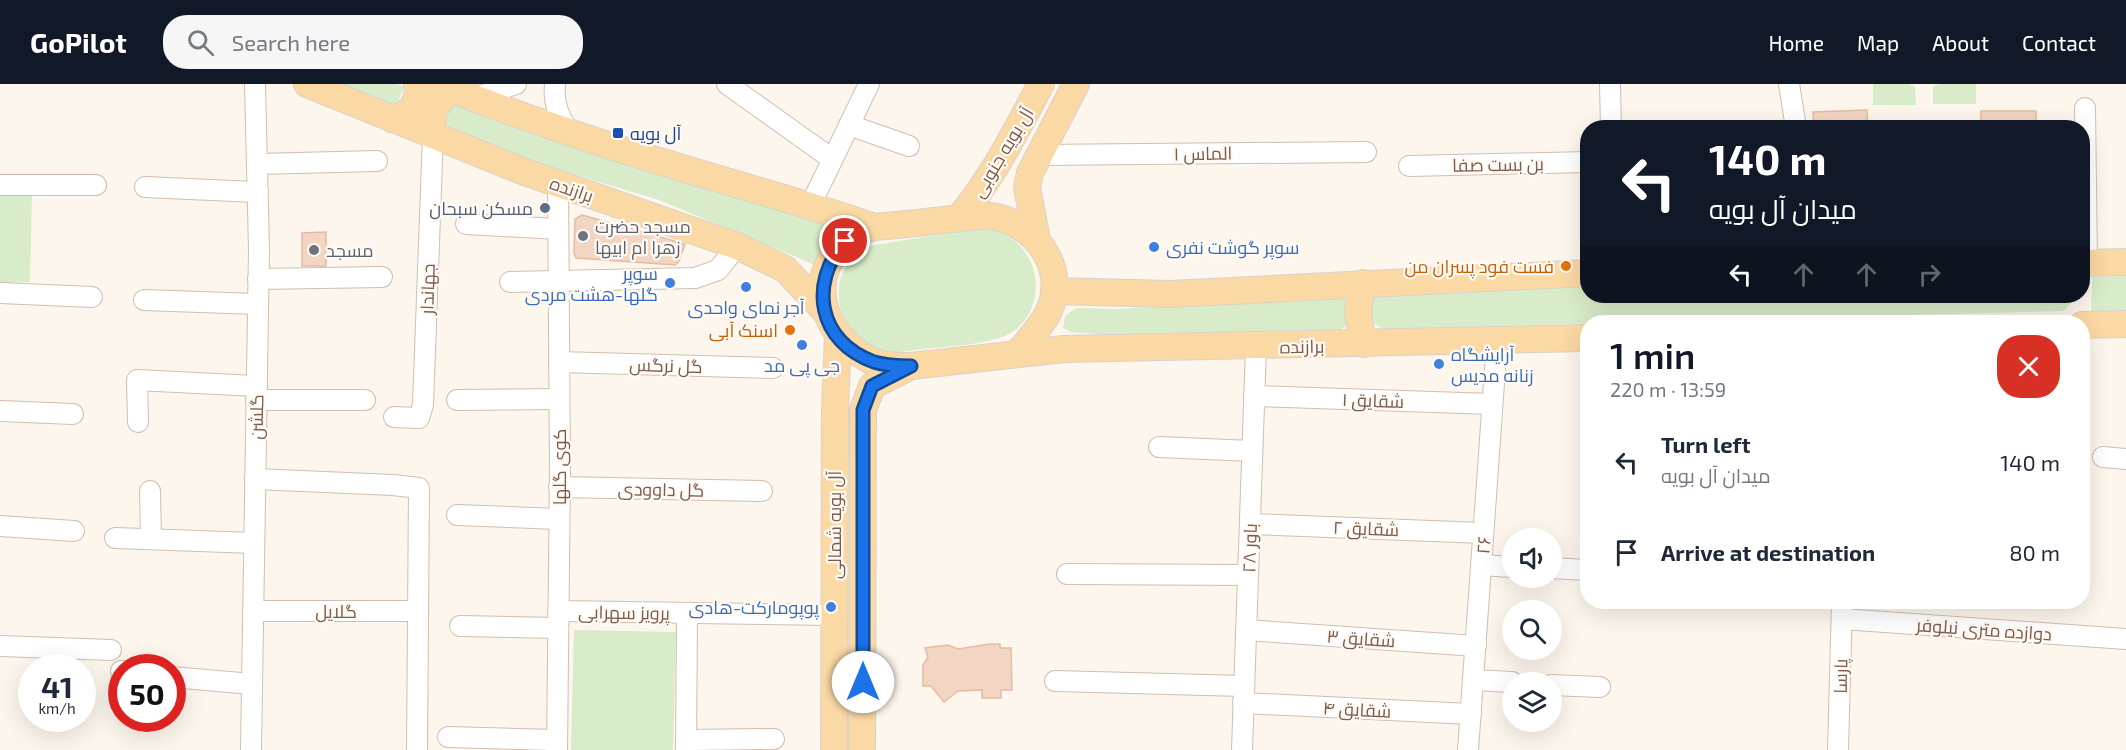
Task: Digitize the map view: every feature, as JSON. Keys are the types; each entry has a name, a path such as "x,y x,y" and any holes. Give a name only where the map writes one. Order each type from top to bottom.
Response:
{"main road":[{"name":"برازنده","path":"307,84 558,183 737,246 785,269 825,311"},
{"path":"392,118 404,116 413,108 418,97 417,84"},
{"name":"آل بویه جنوبی","path":"959,218 979,195 1041,84"},
{"name":"آل بویه جنوبی","path":"1037,240 1027,187 1030,173 1076,84"},
{"path":"433,135 431,124 437,104 452,89 570,133 811,204 874,227"},
{"path":"988,216 1010,220 1029,231 1037,240 1044,248 1053,269 1054,291 1049,312 1017,354 911,366 887,365 872,361 849,347 838,336 825,311 823,281 835,253 858,232 874,227 959,218 988,216"},
{"path":"2090,263 2126,262"},
{"path":"1054,291 1171,294 1580,273"},
{"path":"1362,283 1359,313 1363,344"},
{"path":"2090,325 2126,324"},
{"name":"آل بویه شمالی","path":"834,750 835,408 838,336"},
{"name":"برازنده","path":"1017,354 1064,349 1256,347 1580,338"},
{"name":"آل بویه شمالی","path":"862,750 863,410 872,386 911,366"}],"street":[{"name":"گلشن","path":"251,750 258,304 255,84"},
{"path":"452,89 516,84"},
{"path":"555,84 554,96 558,116 570,133"},
{"path":"727,84 832,159"},
{"path":"811,204 869,84"},
{"path":"1610,84 1611,120"},
{"path":"1789,84 1795,120"},
{"path":"2085,108 2085,120"},
{"path":"849,125 909,146"},
{"name":"جهاندار","path":"394,417 419,418 423,405 433,135"},
{"name":"الماس ۱","path":"1039,155 1366,152"},
{"path":"257,164 377,161"},
{"name":"بن بست صفا","path":"1409,166 1580,162"},
{"name":"کوی گلها","path":"557,745 558,183"},
{"path":"0,185 96,185"},
{"path":"145,187 258,192"},
{"path":"466,224 558,229"},
{"path":"510,282 695,278 718,270 737,246"},
{"path":"258,279 382,277"},
{"path":"0,293 92,297"},
{"path":"144,300 258,304"},
{"name":"۲۶","path":"1468,750 1497,341"},
{"name":"باور ۲۸","path":"1242,750 1256,347"},
{"name":"گل نرگس","path":"559,362 773,368"},
{"path":"138,422 137,380 257,393 365,400"},
{"name":"شقایق ۱","path":"1254,396 1492,404"},
{"path":"458,400 559,399"},
{"path":"0,411 73,414"},
{"path":"1159,447 1252,451"},
{"path":"2103,457 2126,459"},
{"path":"255,479 419,488 417,750"},
{"name":"گل داوودی","path":"559,487 762,491"},
{"path":"150,491 151,539"},
{"path":"457,515 559,519"},
{"name":"شقایق ۲","path":"1250,524 1484,533"},
{"path":"0,526 74,531"},
{"path":"115,538 254,543"},
{"path":"1481,565 1502,566"},
{"path":"1562,569 1580,570"},
{"path":"1067,574 1248,575"},
{"name":"دوازده متری نیلوفر","path":"1842,610 2126,639"},
{"name":"پارسا","path":"1838,750 1842,610"},
{"name":"گلایل","path":"253,611 418,611"},
{"path":"687,614 686,745 774,739"},
{"name":"پرویز سهرابی","path":"460,626 558,619 687,614 834,615"},
{"name":"شقایق ۳","path":"1246,630 1476,646"},
{"path":"0,646 111,650"},
{"path":"186,677 252,684"},
{"path":"1473,680 1502,681"},
{"name":"شقایق ۴","path":"1055,681 1244,694 1471,714"},
{"path":"1562,685 1600,687"},
{"path":"448,737 557,745"}],"green space":[{"path":"341,84 397,84 404,87 396,107"},
{"path":"1873,84 1908,84 1915,87 1916,105 1873,105"},
{"path":"1976,84 1976,104 1933,104 1933,86"},
{"path":"452,103 832,222 828,245 815,265 659,200 536,163 443,127"},
{"path":"32,194 30,282 0,283 0,195"},
{"path":"970,229 992,230 1006,235 1027,254 1033,267 1036,281 1032,308 1025,320 1014,331 980,343 898,352 876,350 858,338 848,326 839,298 844,270 853,258 872,246"},
{"path":"2126,276 2126,316 2091,317 2092,277"},
{"path":"1580,285 1580,303 2071,303 2064,311 1913,315 1580,315 1580,324 1383,329 1372,322 1370,307 1376,292"},
{"path":"1342,294 1351,310 1350,322 1338,332 1110,335 1071,332 1063,328 1065,316 1076,308 1119,309"},
{"path":"574,630 676,632 673,750 571,750"}],"building":[{"path":"1867,110 1868,120 1814,120 1813,112"},
{"path":"1981,111 2036,111 2036,120 1981,120"},
{"path":"582,215 685,244 679,261 675,265 576,258 574,253 575,219"},
{"name":"مسجد","path":"326,232 326,266 302,266 302,233"},
{"path":"1000,644 1000,648 1011,648 1012,690 1001,690 1001,698 982,698 982,690 958,691 944,702 931,686 923,686 923,665 928,657 925,648 948,645 958,649"}],"place":[{"name":"آل بویه","path":"618,133"},
{"name":"مسکن سبحان","path":"545,208"},
{"name":"مسجد حضرت زهرا ام ابیها","path":"583,236"},
{"name":"سوپر گوشت نفری","path":"1154,247"},
{"name":"مسجد","path":"314,250"},
{"name":"فست فود پسران من","path":"1566,266"},
{"name":"سوپر گلها-هشت مردی","path":"670,283"},
{"name":"آجر نمای واحدی","path":"746,287"},
{"name":"اسنک آبی","path":"790,330"},
{"name":"جی پی مد","path":"802,345"},
{"name":"آرایشگاه زنانه مدیس","path":"1439,364"},
{"name":"پوپومارکت-هادی","path":"831,607"}],"route":[{"path":"845,241 827,266 823,281 822,296 832,328 849,347 872,361 887,365 911,366 872,386 863,410 863,682"}]}
